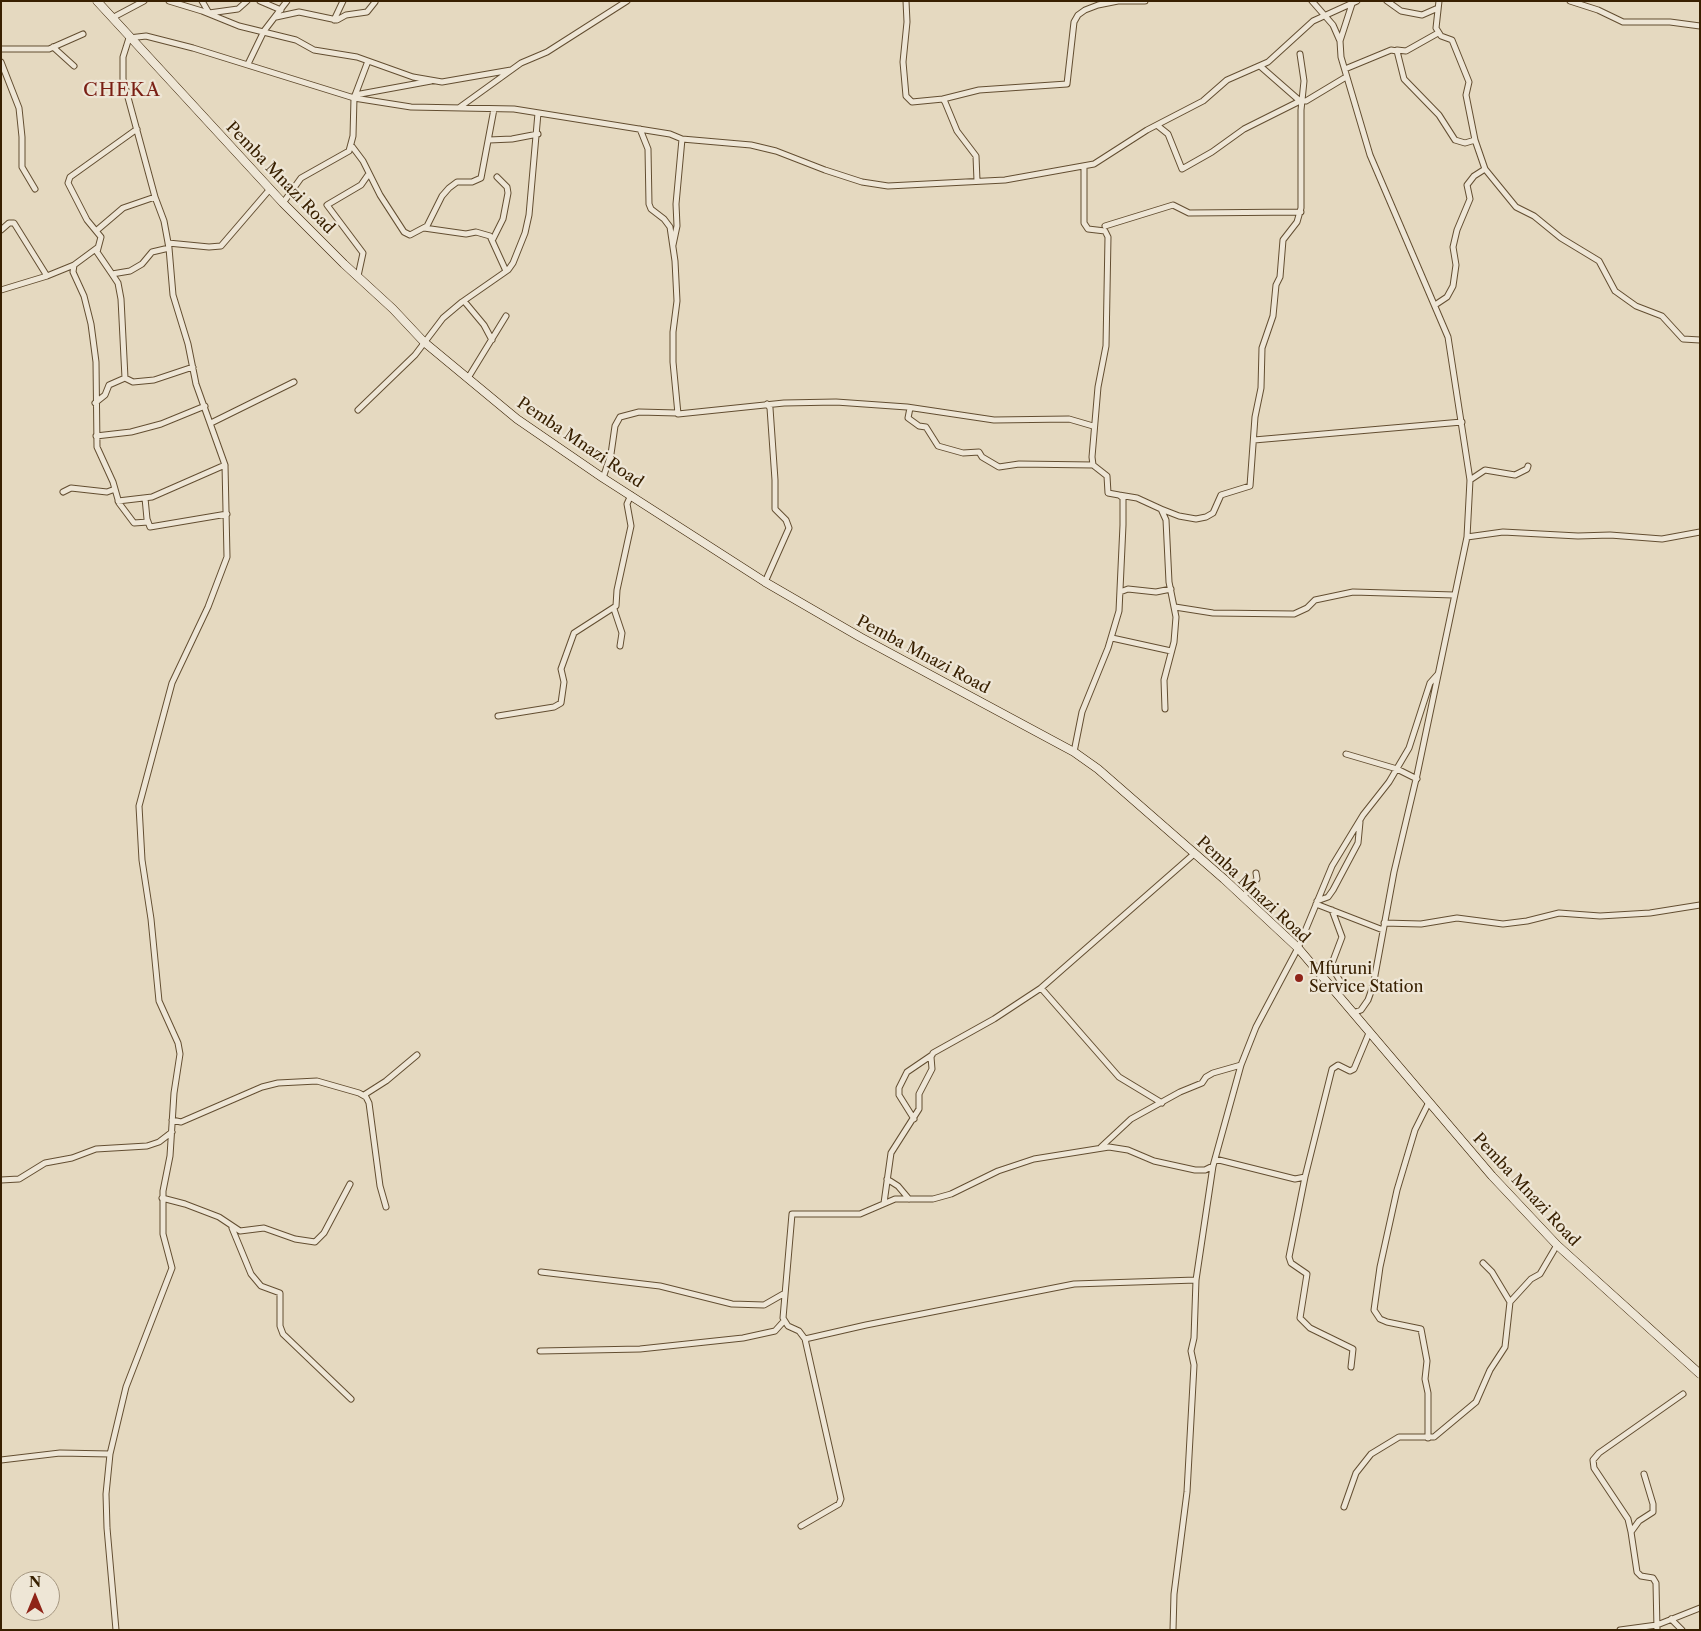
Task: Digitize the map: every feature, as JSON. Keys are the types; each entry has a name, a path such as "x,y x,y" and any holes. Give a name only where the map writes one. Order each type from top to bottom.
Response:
{"main road":[{"name":"Pemba Mnazi Road","path":"97,1 129,38 283,203 393,308 424,342 517,419 602,478 765,582 860,637 1074,752 1098,769 1298,948 1492,1176 1557,1245 1700,1374"}],"street":[{"path":"112,18 144,1"},
{"path":"169,1 209,13 239,26 296,40 314,50 357,57 401,74 450,81 511,70"},
{"path":"202,1 209,13"},
{"path":"209,13 238,9 245,6 247,1"},
{"path":"260,1 281,10"},
{"path":"248,64 264,31 287,1"},
{"path":"334,20 343,1"},
{"path":"459,108 511,70 547,52 627,1"},
{"path":"906,1 907,22 903,62 906,96 912,102 943,99 979,90 1067,84 1074,22 1078,15 1098,5 1118,1 1146,1"},
{"path":"1312,1 1333,26 1340,41 1341,57 1346,77 1370,155 1435,305 1451,349 1470,480 1467,537 1368,1000 1361,1010 1353,1013"},
{"path":"1387,1 1401,11 1422,16 1438,8"},
{"path":"1438,33 1439,1"},
{"path":"1570,1 1598,10 1623,22 1670,22 1700,26"},
{"path":"276,17 299,12 334,20 350,14 367,12 375,2"},
{"path":"116,1630 106,1528 106,1494 110,1454 126,1387 172,1268 163,1234 162,1198 170,1156 174,1093 180,1054 177,1039 159,1001 151,919 142,860 139,806 172,684 227,562 225,465 196,384 173,295 169,245 163,216 155,197 122,72 122,57 129,38 151,37 354,96 411,107 494,109 538,113 670,134 682,139 751,145 768,149 825,170 878,185 1005,180 1094,164 1147,130 1158,126 1203,101 1227,80 1260,66 1276,56 1304,28 1323,16 1354,2"},
{"path":"1340,41 1354,2"},
{"path":"1345,68 1394,50 1406,51 1438,33"},
{"path":"1438,33 1452,40 1469,82 1466,95 1475,140 1485,169 1516,207 1534,216 1561,238 1599,262 1615,291 1636,306 1662,316 1683,339 1700,340"},
{"path":"1,49 53,48 82,34"},
{"path":"53,48 74,66"},
{"path":"1394,50 1398,54 1404,79 1439,115 1455,140 1466,143 1475,140"},
{"path":"910,408 908,418 919,426 926,427 938,446 963,453 979,452 982,457 999,467 1019,464 1093,465 1106,473 1108,493 1136,498 1179,516 1200,518 1213,513 1217,500 1226,492 1247,489 1252,478 1254,440 1261,388 1260,362 1264,339 1272,316 1276,285 1280,276 1283,240 1297,222 1301,212 1301,101 1304,81 1300,54"},
{"path":"283,203 301,178 345,155 351,145 354,96 368,61"},
{"path":"1,62 19,108 22,137 22,167 36,189"},
{"path":"1260,66 1301,101"},
{"path":"1158,126 1168,134 1182,169 1212,152 1244,129 1346,77"},
{"path":"354,96 434,80"},
{"path":"943,99 957,131 976,156 977,181"},
{"path":"351,145 362,161 368,176 404,232 410,235 424,228 442,196 449,188 457,182 472,182 481,178 494,109"},
{"path":"358,410 402,368 444,318 506,271 513,263 527,224 538,134 538,113"},
{"path":"126,378 121,299 118,284 98,256 97,248 101,237 88,220 68,180 137,129"},
{"path":"640,129 648,149 649,204 651,209 668,223 678,288 677,318 673,332 676,413"},
{"path":"489,140 538,134"},
{"path":"673,249 677,226 676,204 682,139"},
{"path":"1084,166 1084,223 1088,229 1105,231 1108,237 1106,346 1093,426 1093,465"},
{"path":"1435,305 1447,297 1453,286 1456,265 1453,248 1456,230 1470,198 1467,185 1474,176 1485,169"},
{"path":"358,276 363,253 328,206 361,185 368,176"},
{"path":"493,239 503,218 508,193 507,187 497,177"},
{"path":"112,274 130,271 142,264 152,252 169,245 221,246 270,189"},
{"path":"96,231 123,208 155,197"},
{"path":"1105,226 1173,205 1189,212 1301,212"},
{"path":"1,230 9,223 14,223 47,276"},
{"path":"424,228 466,234 476,232 493,239 506,271"},
{"path":"1,290 47,276 74,265 97,248"},
{"path":"74,265 73,274 84,296 91,324 96,362 95,403 98,449 115,488 118,501 134,523 148,522"},
{"path":"464,301 484,325 492,340"},
{"path":"468,378 506,316"},
{"path":"126,378 133,382 154,380 193,367"},
{"path":"95,403 105,395 109,385 126,378"},
{"path":"210,423 294,382"},
{"path":"602,478 611,454 615,426 620,417 639,412 676,413 682,415 720,408 767,404 836,402 910,408 994,420 1062,418 1093,426"},
{"path":"765,582 789,528 786,520 775,509 770,413 767,404"},
{"path":"96,436 131,432 161,424 204,406"},
{"path":"1254,440 1462,422"},
{"path":"118,501 145,498 162,493 225,465"},
{"path":"1470,480 1485,470 1515,474 1527,469 1528,466"},
{"path":"63,492 71,488 107,492 115,488"},
{"path":"620,646 622,633 614,609 630,529 627,504 631,495"},
{"path":"1074,752 1082,712 1112,638 1119,611 1123,498 1119,495"},
{"path":"145,498 150,527 227,514"},
{"path":"1161,509 1168,531 1171,589 1175,607 1175,629 1164,680 1165,708"},
{"path":"1467,537 1503,532 1578,536 1610,534 1662,539 1700,532"},
{"path":"1120,592 1128,589 1156,592 1171,589"},
{"path":"1175,607 1213,613 1294,614 1307,608 1314,600 1353,592 1454,595"},
{"path":"498,716 560,704 564,688 561,669 574,633 614,609"},
{"path":"1112,638 1171,651"},
{"path":"1173,1630 1174,1594 1188,1492 1194,1365 1191,1352 1194,1338 1196,1280 1213,1166 1241,1065 1256,1027 1298,948 1332,866 1360,819 1397,769 1409,748 1430,683 1438,674"},
{"path":"1346,754 1397,769 1416,779"},
{"path":"1316,902 1323,900 1331,893 1350,854 1357,846 1360,819"},
{"path":"914,1118 899,1095 899,1088 907,1072 1041,988 1194,854"},
{"path":"1243,897 1257,879 1256,873"},
{"path":"1316,902 1382,930"},
{"path":"1384,923 1421,924 1457,918 1503,924 1527,921 1560,913 1600,916 1650,914 1700,905"},
{"path":"1332,910 1342,937 1332,966 1342,984 1338,996"},
{"path":"1041,988 1119,1077 1162,1103"},
{"path":"1351,1367 1353,1349 1310,1328 1300,1318 1307,1274 1291,1263 1289,1257 1305,1177 1332,1069 1338,1065 1350,1071 1354,1069 1370,1033"},
{"path":"364,1095 386,1081 417,1055"},
{"path":"884,1203 891,1154 920,1106 920,1091 932,1069 932,1055"},
{"path":"1100,1148 1131,1119 1180,1092 1202,1083 1206,1077 1213,1073 1241,1065"},
{"path":"172,1120 180,1122 262,1087 278,1083 317,1081 339,1085 364,1095 368,1102 380,1186 386,1207"},
{"path":"1428,1438 1428,1393 1425,1379 1427,1368 1421,1329 1386,1322 1380,1319 1374,1310 1380,1267 1397,1190 1415,1130 1430,1102"},
{"path":"1,1180 19,1180 45,1163 72,1158 96,1150 154,1144 172,1132"},
{"path":"801,1526 839,1504 841,1499 805,1339 801,1333 788,1326 784,1320 792,1214 860,1214 895,1199 933,1199 951,1194 990,1174 1034,1159 1100,1148 1118,1147 1154,1160 1195,1170 1205,1170 1213,1166"},
{"path":"1215,1160 1295,1179 1305,1177"},
{"path":"886,1179 898,1186 909,1199"},
{"path":"162,1198 185,1204 219,1217 232,1228 245,1232 264,1228 303,1241 318,1242 350,1184"},
{"path":"232,1228 251,1274 261,1286 280,1293 280,1326 283,1334 313,1365 325,1372 339,1385 351,1399"},
{"path":"1510,1302 1531,1280 1540,1274 1557,1245"},
{"path":"1344,1507 1356,1473 1371,1454 1399,1437 1428,1438 1439,1434 1474,1405 1478,1399 1490,1370 1505,1348 1510,1302 1492,1272 1483,1263"},
{"path":"541,1272 667,1287 732,1304 764,1305 785,1292"},
{"path":"805,1339 1074,1284 1196,1280"},
{"path":"540,1352 640,1349 743,1338 775,1331 784,1320"},
{"path":"1657,1628 1656,1583 1653,1578 1641,1576 1637,1572 1628,1519 1594,1468 1593,1460 1598,1454 1683,1394"},
{"path":"1,1460 60,1453 110,1454"},
{"path":"1631,1532 1640,1521 1653,1512 1653,1504 1644,1474"},
{"path":"1620,1630 1657,1628 1671,1619 1700,1608"},
{"path":"1671,1619 1682,1630"}],"place":[{"name":"Mfuruni Service Station","path":"1299,978"}],"district":[{"name":"CHEKA","path":"122,91"}]}
